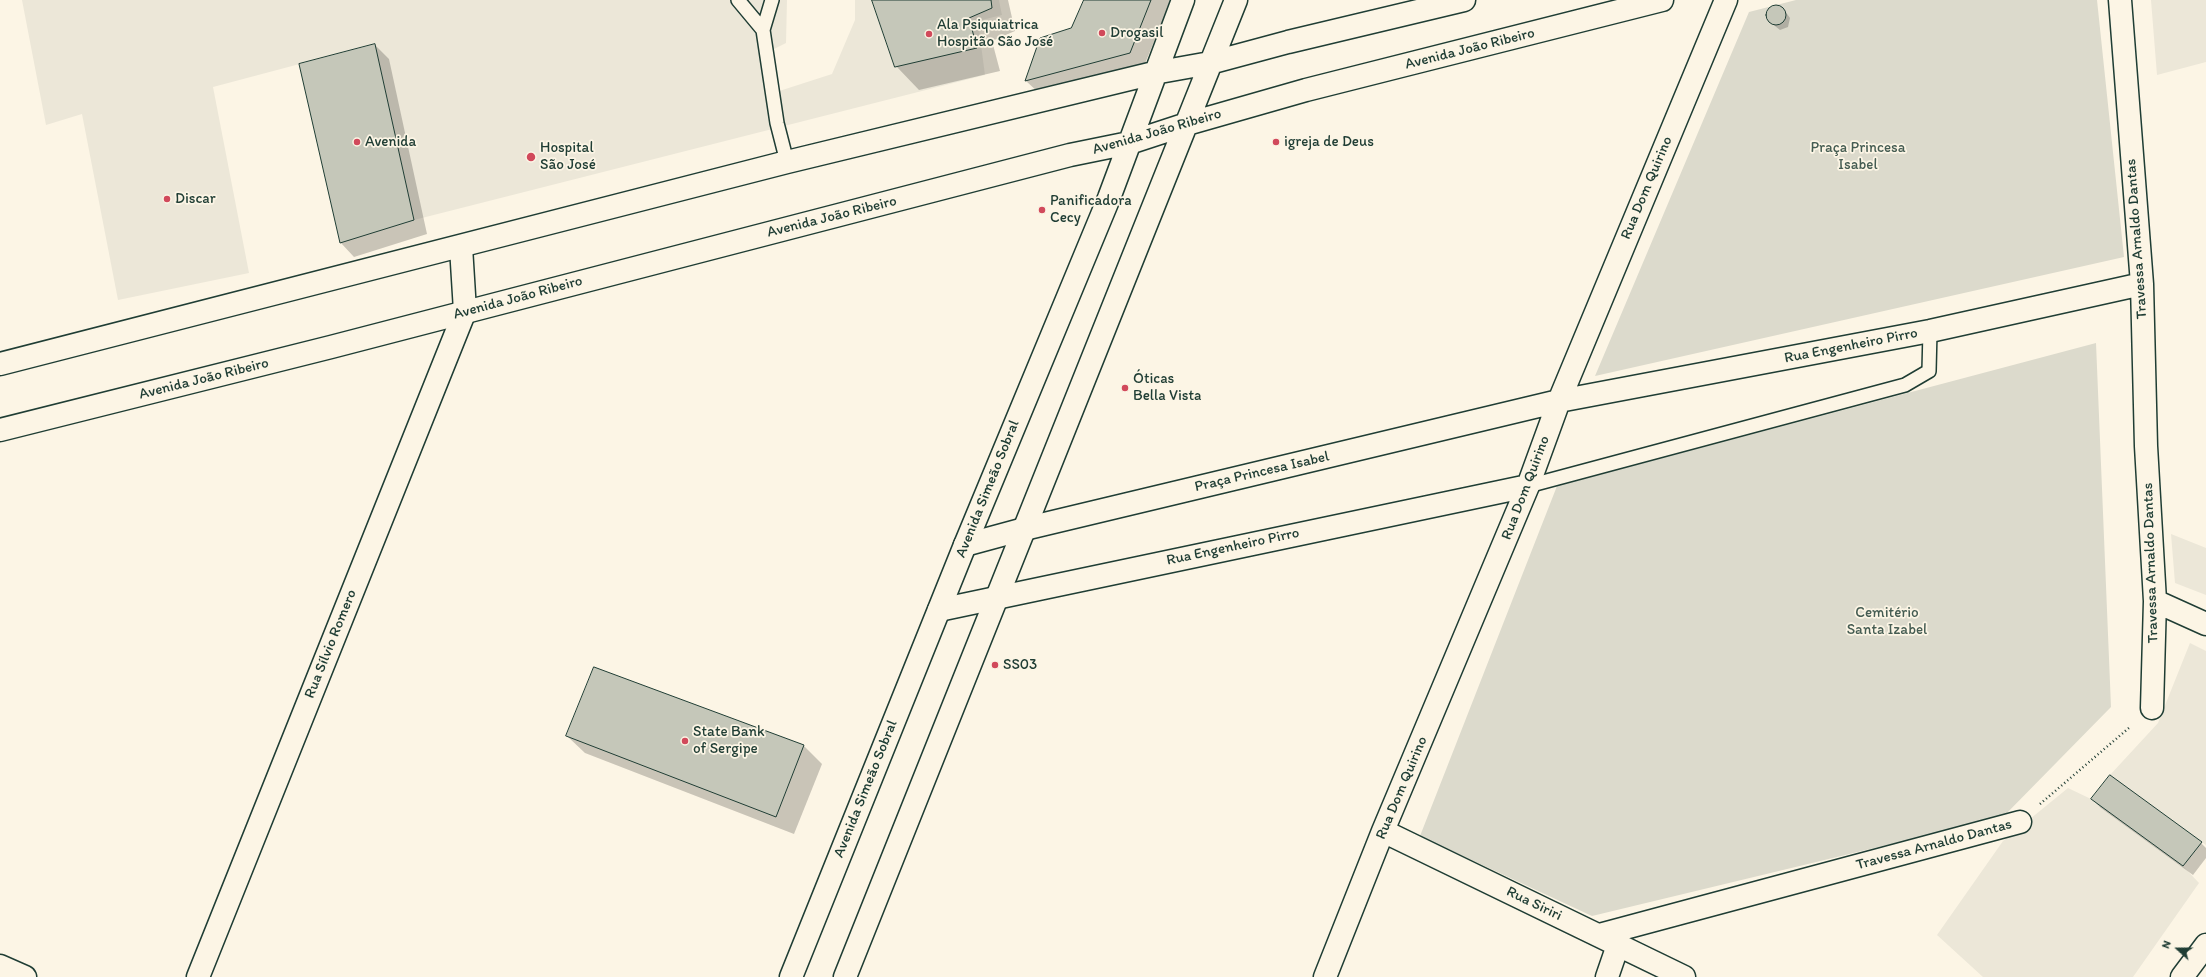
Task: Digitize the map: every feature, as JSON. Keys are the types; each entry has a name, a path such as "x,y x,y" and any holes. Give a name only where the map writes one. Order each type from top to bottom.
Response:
{"main road":[{"name":"Avenida Simeão Sobral","path":"791,977 964,546 1129,143 1154,73 1183,0"},
{"path":"845,977 1236,0"},
{"path":"0,364 461,247 787,162 1154,73 1210,63 1288,42 1464,0"},
{"name":"Avenida João Ribeiro","path":"0,430 464,312 1070,155 1129,143 1187,124 1306,90 1662,0"},
{"name":"Rua Dom Quirino","path":"1325,977 1383,831 1528,486 1559,401 1726,0"},
{"name":"Travessa Arnaldo Dantas","path":"2120,0 2142,284 2146,446 2155,601 2152,708"},
{"path":"461,247 464,312"},
{"name":"Rua Engenheiro Pirro","path":"1559,401 1930,331 2142,284"},
{"name":"Rua Sílvio Romero","path":"198,977 464,312"},
{"name":"Praça Princesa Isabel","path":"964,546 1024,529 1559,401"},
{"name":"Rua Engenheiro Pirro","path":"939,610 1528,486"},
{"path":"2155,601 2206,624"},
{"name":"Travessa Arnaldo Dantas","path":"1599,935 2020,822"},
{"name":"Rua Siriri","path":"1383,831 1684,977"},
{"path":"1606,977 1618,945"},
{"path":"2182,977 2206,945"},
{"path":"0,966 25,977"}],"lane":[{"path":"738,0 763,30"},
{"path":"772,0 763,30 777,123 787,162"},
{"path":"1528,486 1905,385 1929,371 1930,331"}],"path":[{"name":"Travessa Arnaldo Dantas","path":"2020,822 2152,708"}],"shaded area":[{"path":"22,0 787,0 786,43 762,55 770,94 832,74 855,20 855,0 872,0 969,18 992,8 991,0 999,0 1002,15 978,21 985,75 414,220 375,44 213,87 249,273 118,300 82,114 46,125"},
{"path":"2151,0 2206,0 2206,62 2157,75"},
{"path":"2171,534 2206,548 2206,595 2175,583"},
{"path":"2190,643 2206,651 2206,845 2110,775 2158,723"},
{"path":"2068,788 2091,799 2183,866 2199,883 2133,977 1983,977 1937,935 2003,841"}],"green space":[{"name":"Praça Princesa Isabel","path":"1796,0 2097,0 2124,257 1595,376 1749,12"},
{"name":"Cemitério Santa Izabel","path":"2096,343 2111,707 2003,817 1592,916 1420,836 1557,486"}],"building":[{"name":"Ala Psiquiatrica Hospitão São José","path":"872,0 991,0 992,8 969,18 977,48 895,67"},
{"path":"1084,0 1151,0 1130,53 1025,81 1040,38 1071,28"},
{"path":"1772,5 1780,5 1786,11 1786,19 1780,25 1772,25 1766,19 1766,11"},
{"name":"Avenida","path":"375,44 414,220 340,243 299,64"},
{"name":"State Bank of Sergipe","path":"594,667 804,745 776,817 566,736"},
{"path":"2110,775 2202,842 2183,866 2091,799"}],"place":[{"name":"Drogasil","path":"1102,33"},
{"name":"Ala Psiquiatrica Hospitão São José","path":"929,34"},
{"name":"Avenida","path":"357,142"},
{"name":"igreja de Deus","path":"1276,142"},
{"name":"Hospital São José","path":"531,157"},
{"name":"Discar","path":"167,199"},
{"name":"Panificadora Cecy","path":"1042,210"},
{"name":"Óticas Bella Vista","path":"1125,388"},
{"name":"SS03","path":"995,665"},
{"name":"State Bank of Sergipe","path":"685,741"}]}
